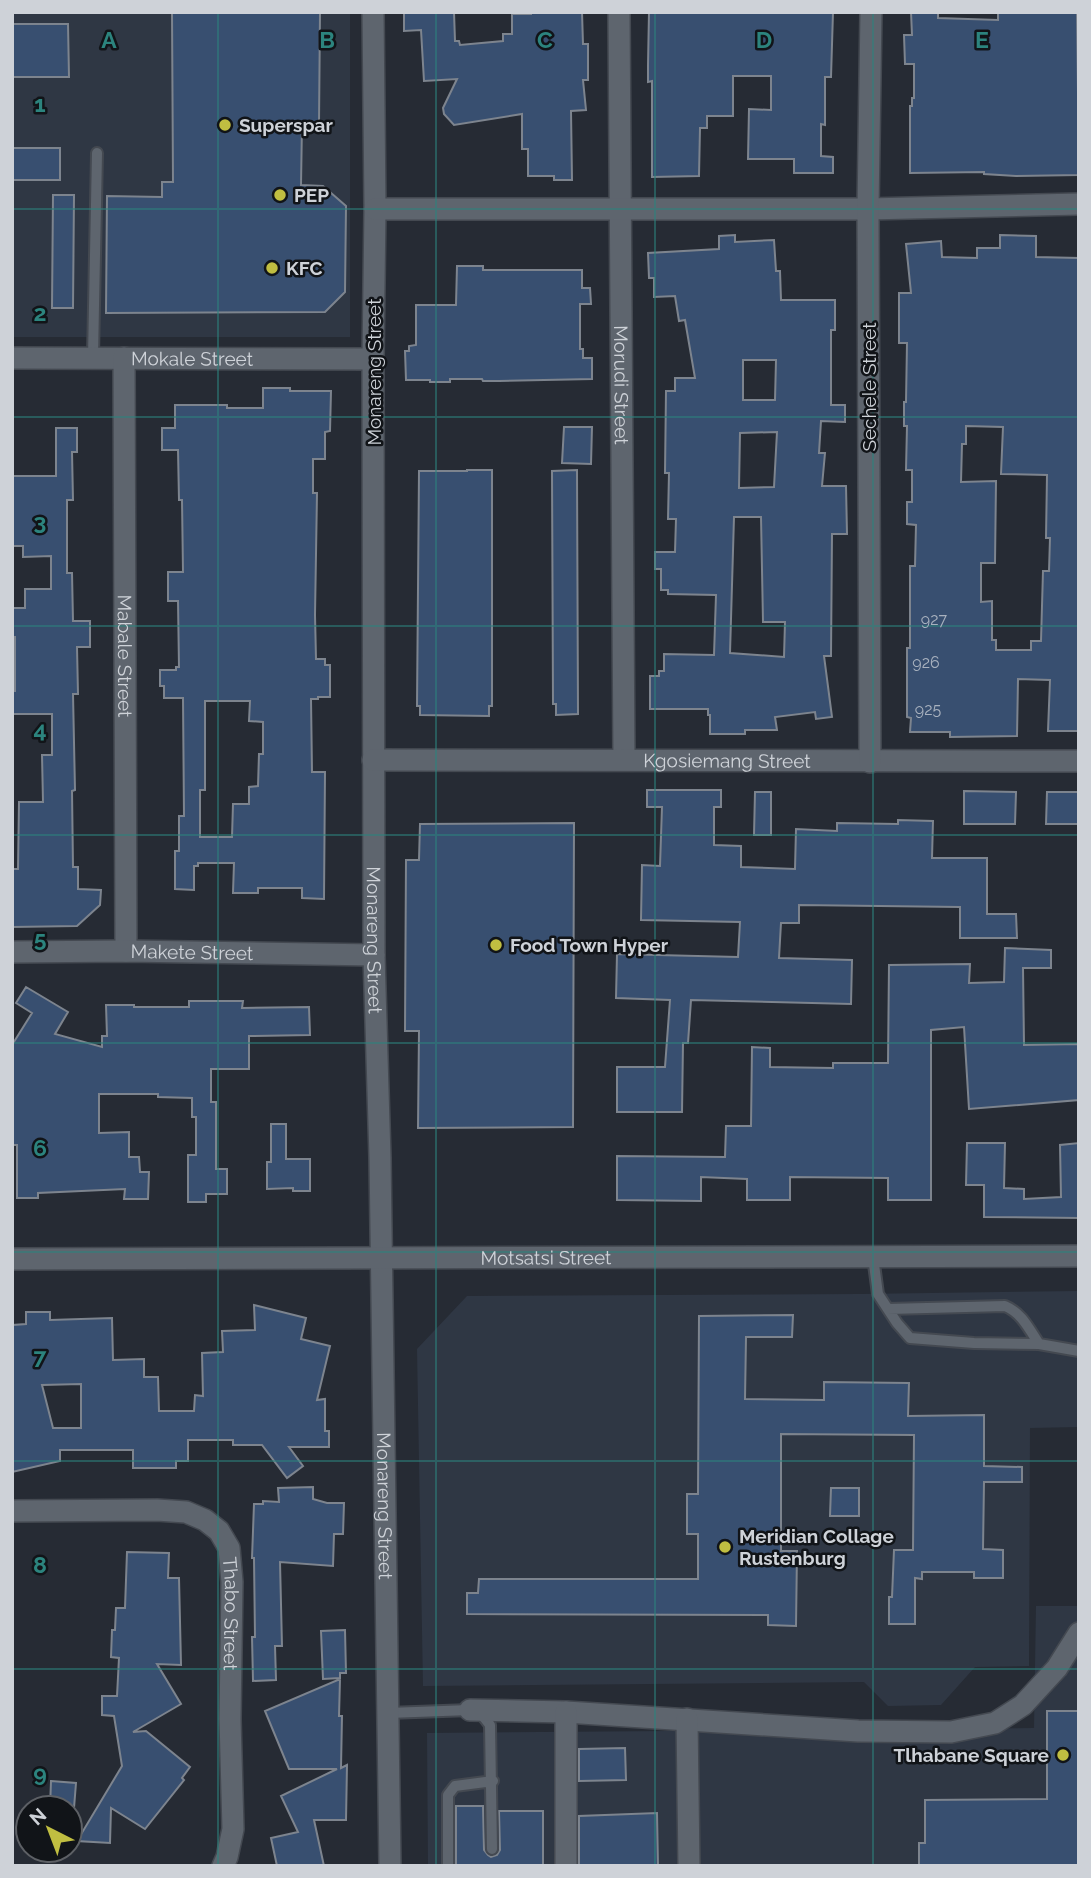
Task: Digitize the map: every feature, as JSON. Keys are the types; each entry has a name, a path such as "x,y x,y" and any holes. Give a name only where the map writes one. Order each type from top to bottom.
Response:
{"street":[{"name":"Monareng Street","path":"373,12 374,955 382,1260 390,1866"},
{"name":"Morudi Street","path":"619,12 624,759"},
{"name":"Sechele Street","path":"870,762 868,209 871,12"},
{"path":"375,209 868,209 1079,204"},
{"name":"Mokale Street","path":"12,358 373,359"},
{"name":"Mabale Street","path":"124,358 126,951"},
{"name":"Kgosiemang Street","path":"373,760 1079,761"},
{"name":"Makete Street","path":"12,952 374,955"},
{"name":"Motsatsi Street","path":"12,1259 1079,1256"},
{"name":"Thabo Street","path":"12,1511 186,1512 205,1520 219,1531 229,1548 232,1582 230,1719 233,1829 223,1866"},
{"path":"470,1710 566,1712 858,1731 951,1732 995,1723 1023,1705 1057,1668 1079,1633"},
{"path":"566,1712 566,1866"},
{"path":"687,1720 689,1866"}],"lane":[{"path":"93,357 97,153"},
{"path":"873,1257 878,1294 910,1338 1039,1344 1079,1351"},
{"path":"888,1309 1005,1306 1015,1310 1024,1320 1039,1344"},
{"path":"388,1713 470,1710 482,1715 490,1724 492,1849"},
{"path":"448,1866 448,1795 455,1786 493,1781"}],"shaded area":[{"path":"12,12 350,12 350,337 12,337"},
{"name":"Meridian Collage Rustenburg","path":"1079,1291 1079,1427 1030,1428 1029,1666 975,1667 941,1705 888,1706 864,1682 423,1686 417,1349 467,1296"},
{"path":"1036,1606 1079,1606 1079,1866 428,1866 427,1733 1034,1728"}],"building":[{"path":"172,12 320,12 319,124 302,123 301,185 323,186 346,206 345,292 325,312 106,313 107,196 162,197 162,182 173,182"},
{"path":"404,12 454,12 455,41 459,41 460,45 503,41 503,34 512,34 512,14 582,12 583,44 588,44 588,80 583,80 586,110 571,111 572,180 554,180 554,176 528,176 528,149 522,149 522,114 454,125 444,114 443,108 457,79 424,81 421,30 404,31"},
{"path":"649,12 833,12 831,77 825,77 825,125 821,124 821,156 833,157 833,173 794,173 794,159 748,159 749,109 771,110 771,76 733,76 733,116 707,116 707,128 700,128 699,176 652,177 652,81 648,82"},
{"path":"911,12 938,12 938,18 998,20 998,12 1077,12 1079,175 910,173 910,106 914,98 914,64 905,64 904,35 912,35"},
{"path":"12,24 68,24 69,77 12,77"},
{"path":"12,148 60,148 60,180 12,180"},
{"path":"53,195 74,195 73,308 52,308"},
{"path":"735,235 735,242 774,240 776,271 780,271 781,300 835,300 835,330 831,330 831,405 845,405 845,422 821,421 819,453 825,453 822,486 846,486 847,534 832,534 831,656 824,656 832,717 816,719 815,712 775,717 777,730 745,730 745,734 710,734 708,709 650,709 650,676 659,676 659,671 664,671 664,654 714,655 716,595 668,594 668,590 661,590 661,569 655,569 655,552 675,552 676,519 668,519 669,473 665,473 666,391 675,391 675,378 695,378 685,320 679,321 675,296 654,297 654,278 649,278 648,253 719,249 719,236","holes":["743,360 776,360 775,400 743,400","777,432 774,487 739,488 740,433","734,517 761,517 763,622 785,622 784,657 730,653"]},
{"path":"1000,235 1036,236 1036,257 1079,258 1079,731 1048,731 1050,680 1018,679 1017,736 950,737 950,732 910,732 911,718 907,717 907,648 910,648 910,566 915,566 916,525 907,524 907,502 912,502 912,470 906,470 907,426 904,426 907,343 899,343 899,293 911,293 906,244 941,241 942,257 977,258 977,248 1000,248","holes":["966,426 1003,427 1001,474 1047,475 1046,538 1050,538 1049,571 1043,571 1041,641 1031,641 1031,650 996,650 996,640 992,640 992,601 981,602 981,563 995,563 996,481 961,482 962,444 966,444"]},
{"path":"457,266 483,266 483,270 582,270 582,288 590,288 591,304 580,304 580,349 583,349 583,358 592,358 592,379 450,379 450,382 406,380 405,351 409,351 409,346 416,345 416,305 456,305"},
{"path":"263,388 331,391 330,431 325,432 325,459 313,459 313,493 317,493 316,659 325,659 325,665 330,665 330,697 311,699 312,772 325,772 324,899 302,898 302,888 258,888 258,893 233,893 234,863 198,863 198,866 194,866 194,890 175,889 179,816 184,816 183,698 164,698 164,686 160,686 160,670 176,670 176,667 179,667 178,601 168,601 168,572 183,572 182,500 179,500 178,450 162,450 162,428 175,428 175,405 263,408","holes":["205,701 250,701 249,721 263,722 263,754 259,754 258,786 249,787 249,804 233,804 232,837 200,837 200,790 205,790"]},
{"path":"564,427 592,427 591,464 562,463"},
{"path":"56,428 77,428 77,452 72,452 73,500 67,500 67,573 72,573 73,621 90,621 90,647 77,647 78,694 73,694 73,867 78,867 78,889 101,890 100,905 77,926 12,927 12,869 18,869 19,802 43,802 42,755 52,755 52,714 12,714 12,691 15,691 15,637 12,637 12,608 25,608 25,589 51,589 51,556 23,557 23,546 12,546 12,476 56,476"},
{"path":"492,470 492,706 489,706 489,716 420,715 420,706 417,706 419,471"},
{"path":"577,470 578,714 556,715 556,704 553,704 552,471"},
{"path":"647,790 721,790 721,807 714,807 714,845 741,846 741,867 795,869 796,829 837,831 837,823 898,824 898,820 933,821 932,858 987,858 987,914 1016,914 1017,938 960,938 960,907 799,905 799,923 781,923 779,958 852,960 851,1004 691,1000 688,1043 683,1043 682,1112 617,1112 617,1067 665,1067 670,1000 616,998 617,954 738,957 740,922 641,920 642,865 660,866 662,807 647,807"},
{"path":"964,791 1016,792 1015,824 964,824"},
{"path":"755,792 771,792 771,835 754,835"},
{"path":"1047,792 1079,792 1079,824 1046,824"},
{"name":"Food Town Hyper","path":"574,823 573,1127 418,1128 419,1031 405,1031 406,860 419,860 420,824"},
{"path":"1005,948 1051,950 1051,968 1023,968 1024,1045 1079,1044 1079,1100 969,1109 964,1027 931,1030 931,1200 888,1200 888,1178 790,1177 790,1200 747,1200 747,1179 701,1177 701,1201 617,1200 617,1156 725,1157 726,1126 751,1126 752,1047 770,1048 770,1067 833,1068 833,1063 888,1063 889,965 970,964 969,983 1004,982"},
{"path":"26,987 68,1012 55,1034 102,1047 102,1036 107,1036 106,1005 189,1007 189,1001 243,1001 242,1008 309,1007 310,1035 249,1036 249,1069 211,1069 211,1102 216,1102 216,1169 227,1169 227,1194 206,1194 206,1202 188,1202 188,1155 196,1155 196,1117 192,1117 192,1098 158,1097 158,1094 99,1094 99,1133 129,1132 129,1157 139,1157 140,1172 149,1172 148,1199 124,1199 125,1189 38,1193 38,1198 17,1198 17,1145 12,1145 12,1045 32,1013 16,1003"},
{"path":"271,1124 286,1124 286,1159 310,1159 310,1191 293,1191 293,1188 267,1189 267,1162 271,1162"},
{"path":"967,1143 1005,1143 1004,1188 1024,1189 1024,1199 1061,1197 1060,1145 1079,1143 1079,1218 984,1217 984,1185 966,1185"},
{"path":"254,1305 306,1318 301,1339 330,1346 317,1400 325,1399 325,1431 329,1431 329,1447 289,1447 303,1466 287,1478 262,1445 233,1445 233,1440 188,1440 188,1461 176,1461 176,1468 133,1468 133,1450 60,1450 60,1461 12,1472 13,1325 26,1324 26,1312 50,1312 50,1320 112,1318 113,1360 144,1359 144,1377 158,1377 159,1411 194,1411 195,1395 203,1396 202,1353 223,1352 222,1331 255,1330","holes":["81,1384 81,1428 53,1428 42,1385"]},
{"path":"793,1315 792,1337 746,1337 745,1399 824,1400 824,1382 909,1383 908,1416 984,1415 984,1466 1022,1467 1022,1482 984,1482 983,1549 1003,1550 1003,1578 974,1578 974,1572 922,1572 922,1579 915,1578 915,1624 889,1624 894,1550 913,1550 914,1435 781,1434 781,1551 797,1551 796,1626 768,1625 768,1615 467,1614 467,1593 478,1593 479,1579 698,1579 698,1534 687,1534 687,1494 698,1494 699,1316"},
{"path":"313,1487 313,1499 327,1503 344,1503 343,1534 334,1534 333,1566 280,1562 282,1646 275,1646 276,1680 253,1681 254,1504 263,1504 263,1501 279,1502 278,1488"},
{"path":"831,1488 859,1488 859,1516 830,1516"},
{"path":"127,1552 169,1553 168,1578 179,1578 181,1665 157,1664 181,1704 133,1732 146,1731 190,1767 182,1778 184,1780 145,1829 111,1808 110,1843 84,1841 84,1829 122,1766 114,1716 102,1715 102,1696 117,1696 119,1658 111,1657 112,1630 115,1630 116,1608 125,1608"},
{"path":"345,1630 346,1673 340,1673 340,1678 323,1679 321,1631"},
{"path":"340,1679 341,1768 347,1765 346,1820 314,1820 324,1866 277,1866 271,1838 298,1832 281,1796 337,1769 289,1769 265,1711"},
{"name":"Tlhabane Square","path":"1047,1711 1079,1711 1079,1866 919,1866 919,1843 925,1843 925,1800 1047,1799"},
{"path":"625,1748 626,1780 579,1781 579,1749"},
{"path":"51,1781 76,1783 75,1794 51,1794"},
{"path":"456,1806 483,1806 484,1850 491,1857 497,1855 500,1850 499,1811 543,1811 543,1866 456,1866"},
{"path":"657,1813 658,1866 579,1866 579,1816"}],"place":[{"name":"Superspar","path":"225,125"},
{"name":"PEP","path":"280,195"},
{"name":"KFC","path":"272,268"},
{"name":"Food Town Hyper","path":"496,945"},
{"name":"Meridian Collage Rustenburg","path":"725,1547"},
{"name":"Tlhabane Square","path":"1063,1755"}]}
